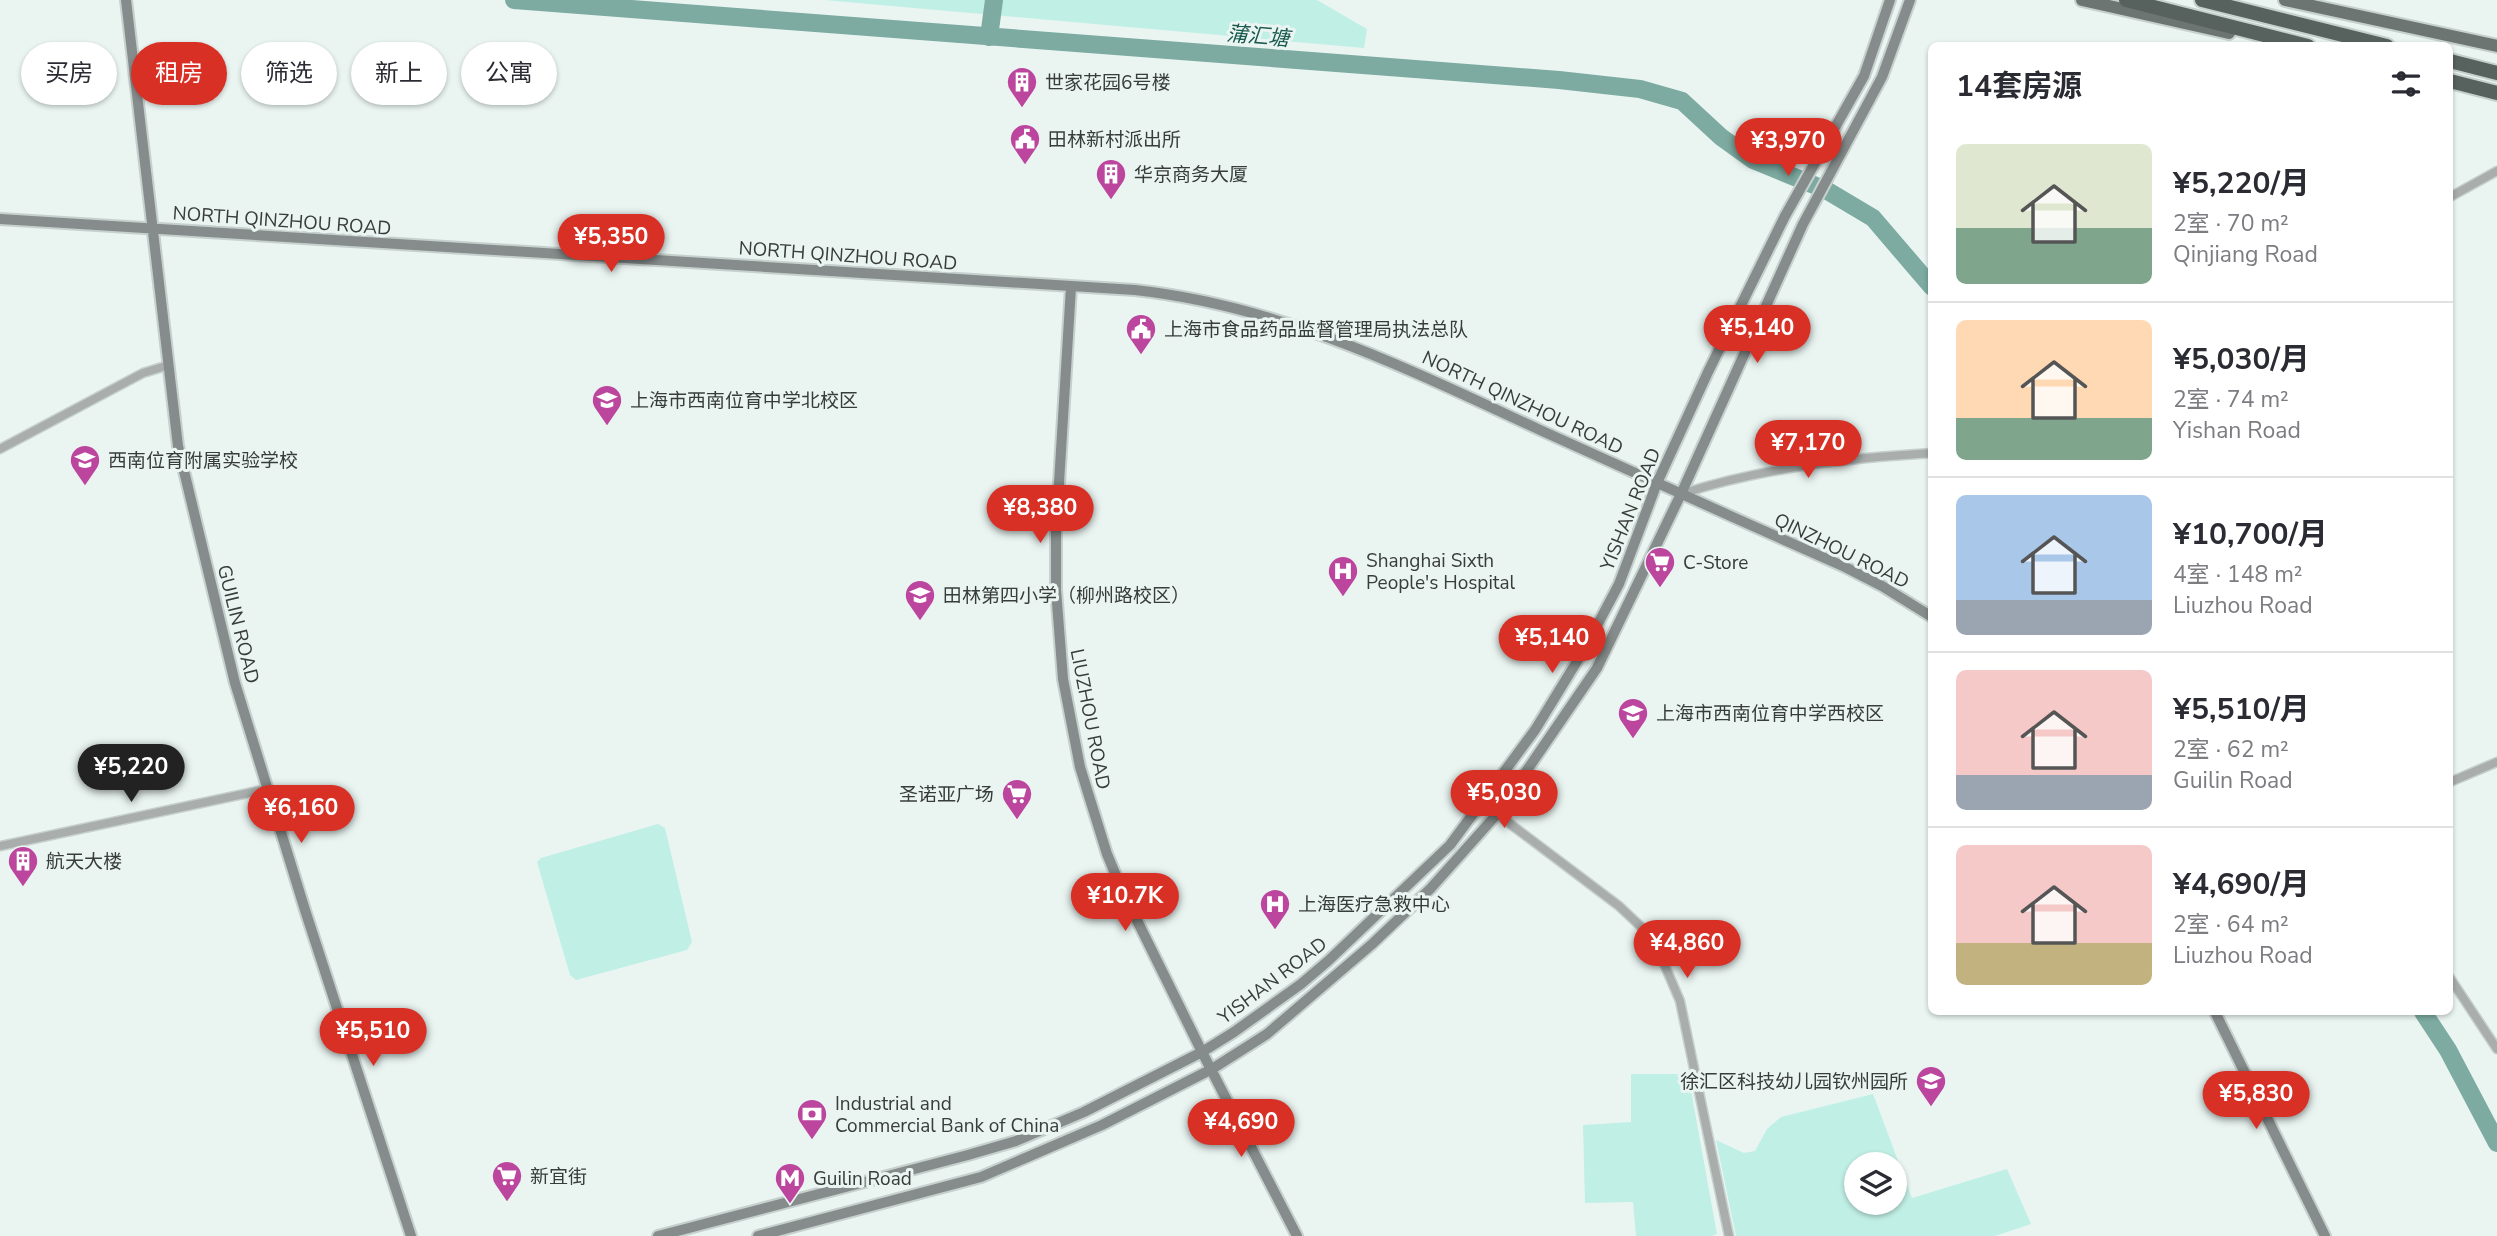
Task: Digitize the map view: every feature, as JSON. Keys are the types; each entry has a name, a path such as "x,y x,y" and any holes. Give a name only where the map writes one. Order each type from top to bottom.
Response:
{"highway":[{"path":"2126,0 2292,42"},
{"path":"2202,0 2371,42"},
{"path":"2453,62 2497,73"},
{"path":"2453,81 2497,92"}],"main road":[{"name":"YISHAN ROAD","path":"658,1236 1016,1141 1084,1112 1202,1052 1252,1020 1301,984 1366,927 1450,845 1535,730 1578,662 1619,584 1657,483 1785,216 1864,76 1890,0"},
{"name":"YISHAN ROAD","path":"758,1236 981,1177 1102,1125 1212,1069 1267,1034 1371,945 1431,888 1497,814 1597,668 1681,494 1803,224 1882,77 1910,0"},
{"path":"2082,0 2271,42"},
{"path":"2285,0 2497,46"},
{"name":"GUILIN ROAD","path":"126,1 178,446 235,683 411,1236"},
{"name":"NORTH QINZHOU ROAD","path":"0,219 1164,293 1242,308 1293,324 1403,366 1657,483"},
{"name":"LIUZHOU ROAD","path":"1071,287 1056,562 1057,620 1068,708 1088,797 1122,890 1297,1236"},
{"name":"QINZHOU ROAD","path":"1657,483 1845,567 1928,615"},
{"path":"2216,1015 2325,1236"}],"street":[{"path":"2453,195 2497,171"},
{"path":"0,449 142,373 169,365"},
{"path":"1681,494 1713,483 1786,469 1928,453"},
{"path":"2453,781 2497,762"},
{"path":"0,846 267,789"},
{"path":"1497,814 1619,906 1653,938 1680,1001 1729,1236"},
{"path":"2453,983 2497,1049"}],"green space":[{"path":"824,0 1317,0 1367,29 1364,48"},
{"path":"658,824 665,828 692,942 687,950 576,980 570,975 537,862 541,858"},
{"path":"1631,1074 1688,1074 1717,1234 1636,1236 1633,1202 1585,1203 1583,1125 1631,1122"},
{"path":"1873,1094 1895,1152 1844,1152 1844,1215 1907,1215 1907,1185 1912,1198 2007,1169 2031,1224 1995,1236 1736,1236 1716,1140 1744,1153 1755,1151 1767,1129 1781,1117"}],"waterway":[{"name":"蒲汇塘","path":"514,0 1559,80 1640,89 1682,101 1721,137 1753,160 1826,190 1873,218 1928,282"},
{"path":"989,37 994,0"},
{"name":"蒲汇塘","path":"2425,1015 2448,1050 2497,1143"}],"place":[{"name":"世家花园6号楼","path":"1022,109"},
{"name":"田林新村派出所","path":"1025,166"},
{"name":"华京商务大厦","path":"1111,201"},
{"name":"上海市食品药品监督管理局执法总队","path":"1141,356"},
{"name":"上海市西南位育中学北校区","path":"607,427"},
{"name":"西南位育附属实验学校","path":"85,487"},
{"name":"C-Store","path":"1660,589"},
{"name":"Shanghai Sixth People's Hospital","path":"1343,598"},
{"name":"田林第四小学（柳州路校区）","path":"920,622"},
{"name":"上海市西南位育中学西校区","path":"1633,740"},
{"name":"圣诺亚广场","path":"1017,821"},
{"name":"航天大楼","path":"23,888"},
{"name":"上海医疗急救中心","path":"1275,931"},
{"name":"徐汇区科技幼儿园钦州园所","path":"1931,1108"},
{"name":"Industrial and Commercial Bank of China","path":"812,1141"},
{"name":"新宜街","path":"507,1203"},
{"name":"Guilin Road","path":"790,1205"}]}
